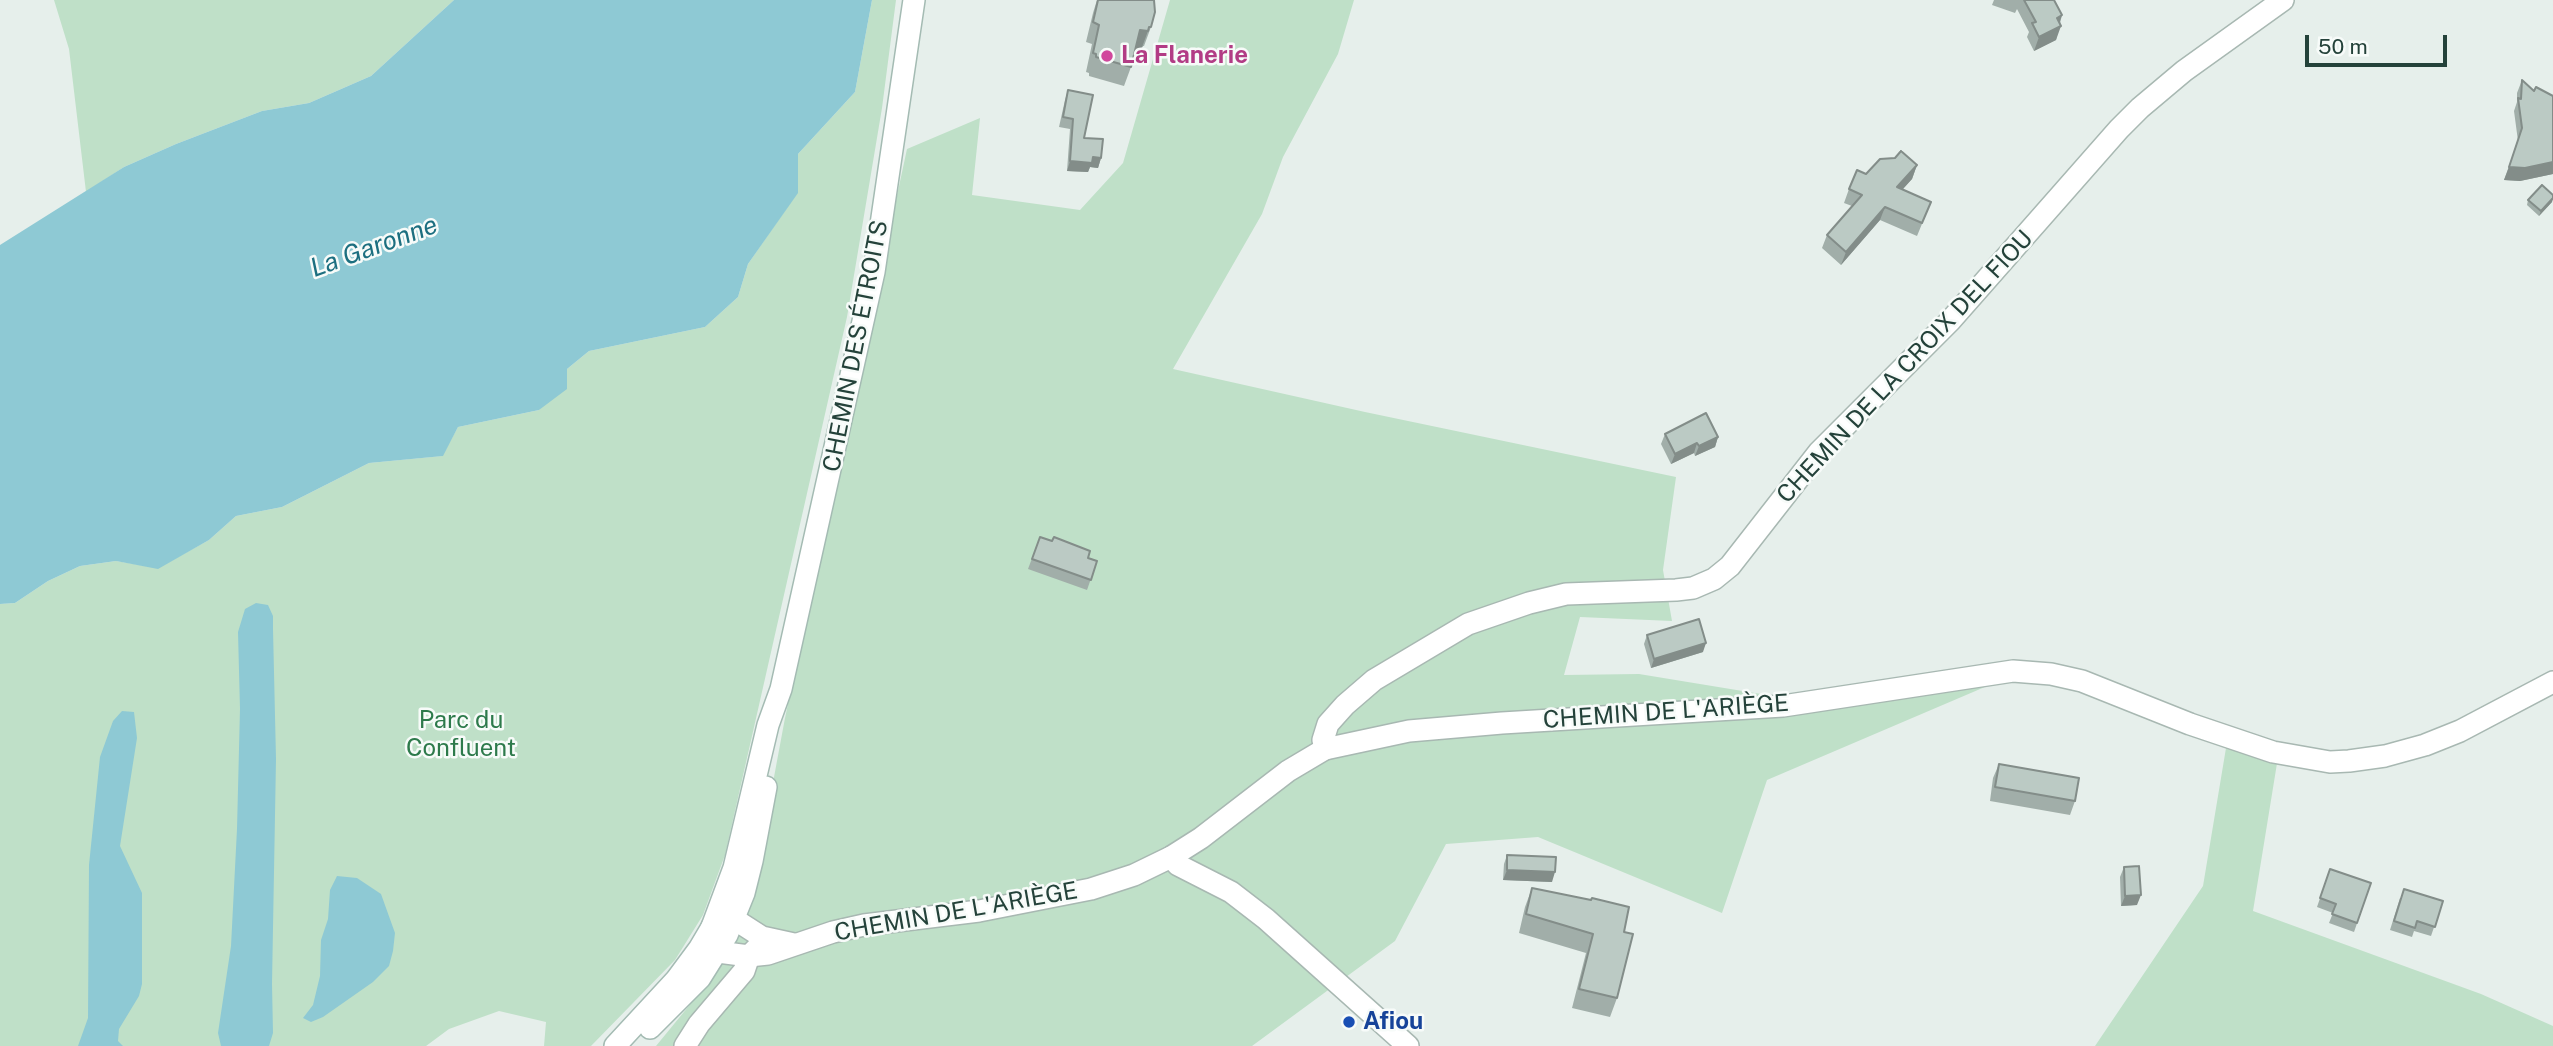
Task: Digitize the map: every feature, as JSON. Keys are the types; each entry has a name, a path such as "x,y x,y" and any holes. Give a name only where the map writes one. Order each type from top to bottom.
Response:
{"street":[{"name":"CHEMIN DES ÉTROITS","path":"630,1046 681,999 718,952 734,919 752,861 777,726 781,689 874,272 914,0"},
{"name":"CHEMIN DE LA CROIX DEL FIOU","path":"1325,750 1323,740 1328,724 1345,705 1374,680 1468,624 1529,603 1566,594 1676,590 1693,588 1714,579 1730,566 1819,452 1950,321 2119,129 2185,71 2283,0"},
{"name":"CHEMIN DE L'ARIÈGE","path":"718,952 749,957 768,954 864,925 979,911 1054,898 1134,874 1171,857 1201,838 1289,771 1325,750 1409,731 1783,706 2013,671 2051,674 2082,681 2214,733 2273,752 2330,762 2393,754 2425,745 2460,731 2553,682"},
{"name":"CHEMIN DES ÉTROITS","path":"615,1046 676,980 712,927 734,868 768,725 781,689"},
{"path":"1171,857 1178,865 1231,892 1258,912 1408,1046"},
{"name":"CHEMIN DE L'ARIÈGE","path":"734,919 762,937 794,944"},
{"path":"718,952 713,942 712,927 734,919"},
{"path":"685,1046 699,1024 744,971 749,957 759,948 762,937"}],"green space":[{"path":"54,0 454,0 371,76 309,103 262,111 176,144 124,167 86,192 69,49"},
{"name":"Parc du Confluent","path":"872,0 896,0 882,108 847,317 725,855 703,915 675,960 591,1046 544,1046 546,1022 499,1011 449,1029 426,1046 0,1046 0,604 15,603 48,581 80,566 116,561 158,568 209,540 236,516 282,507 369,463 442,456 458,427 539,410 567,369 589,351 705,327 738,297 748,264 797,193 798,154 855,92"},
{"path":"1170,0 1354,0 1338,54 1283,157 1262,214 1173,369 1676,477 1663,570 1672,621 1580,617 1564,675 1639,674 1773,696 2027,669 1767,780 1722,913 1538,837 1446,844 1395,941 1252,1046 656,1046 720,968 750,906 785,718 907,149 980,118 972,195 1080,210 1123,163"},
{"path":"2227,742 2279,751 2253,911 2481,994 2553,1026 2553,1046 2095,1046 2203,886"}],"water":[{"name":"La Garonne","path":"454,0 872,0 855,92 798,154 798,193 748,264 738,297 705,327 589,351 567,369 567,389 539,410 458,427 443,456 369,463 282,507 236,516 209,540 158,569 116,561 80,566 48,581 15,603 0,604 0,245 124,167 262,111 309,103 371,76"},
{"path":"256,603 268,605 273,616 276,759 273,1033 269,1046 221,1046 218,1033 231,946 237,829 240,709 238,632 245,609"},
{"path":"122,711 134,712 137,738 120,846 142,893 142,984 139,996 119,1029 118,1041 123,1046 78,1046 88,1018 89,865 100,757 113,721"},
{"path":"337,876 357,878 381,894 395,933 393,951 389,966 373,982 323,1017 311,1022 303,1018 313,1005 320,976 321,940 328,919 330,890"}],"building":[{"path":"1098,0 1154,0 1155,12 1151,27 1148,31 1140,30 1131,67 1096,57 1093,53 1099,25 1093,22"},
{"path":"2024,0 2054,0 2062,15 2057,18 2061,26 2039,37 2032,23 2036,22"},
{"path":"2522,80 2534,91 2536,87 2553,96 2553,162 2525,168 2509,167 2522,128 2518,98 2521,99"},
{"path":"1068,90 1093,95 1084,138 1103,139 1101,158 1093,157 1092,163 1070,161 1073,119 1063,117"},
{"path":"1901,151 1917,165 1897,187 1931,202 1922,223 1885,207 1846,252 1827,235 1862,195 1849,189 1857,170 1866,174 1880,159 1895,158"},
{"path":"2542,185 2553,198 2541,211 2528,200"},
{"path":"1706,413 1718,437 1699,446 1697,443 1675,454 1665,434"},
{"path":"1040,537 1052,541 1054,537 1090,551 1088,558 1097,561 1091,580 1032,559"},
{"path":"1699,619 1706,643 1654,659 1647,635"},
{"path":"1999,764 2079,778 2075,801 1995,787"},
{"path":"1507,855 1556,857 1555,872 1507,870"},
{"path":"2139,866 2141,895 2125,896 2124,867"},
{"path":"2330,869 2371,883 2357,923 2332,914 2336,904 2320,898"},
{"path":"1532,888 1629,907 1624,932 1633,934 1617,998 1579,989 1593,934 1526,914"},
{"path":"2404,889 2443,901 2435,927 2417,921 2415,928 2394,921"}],"place":[{"name":"La Flanerie","path":"1107,56"},
{"name":"Afiou","path":"1349,1022"}]}
